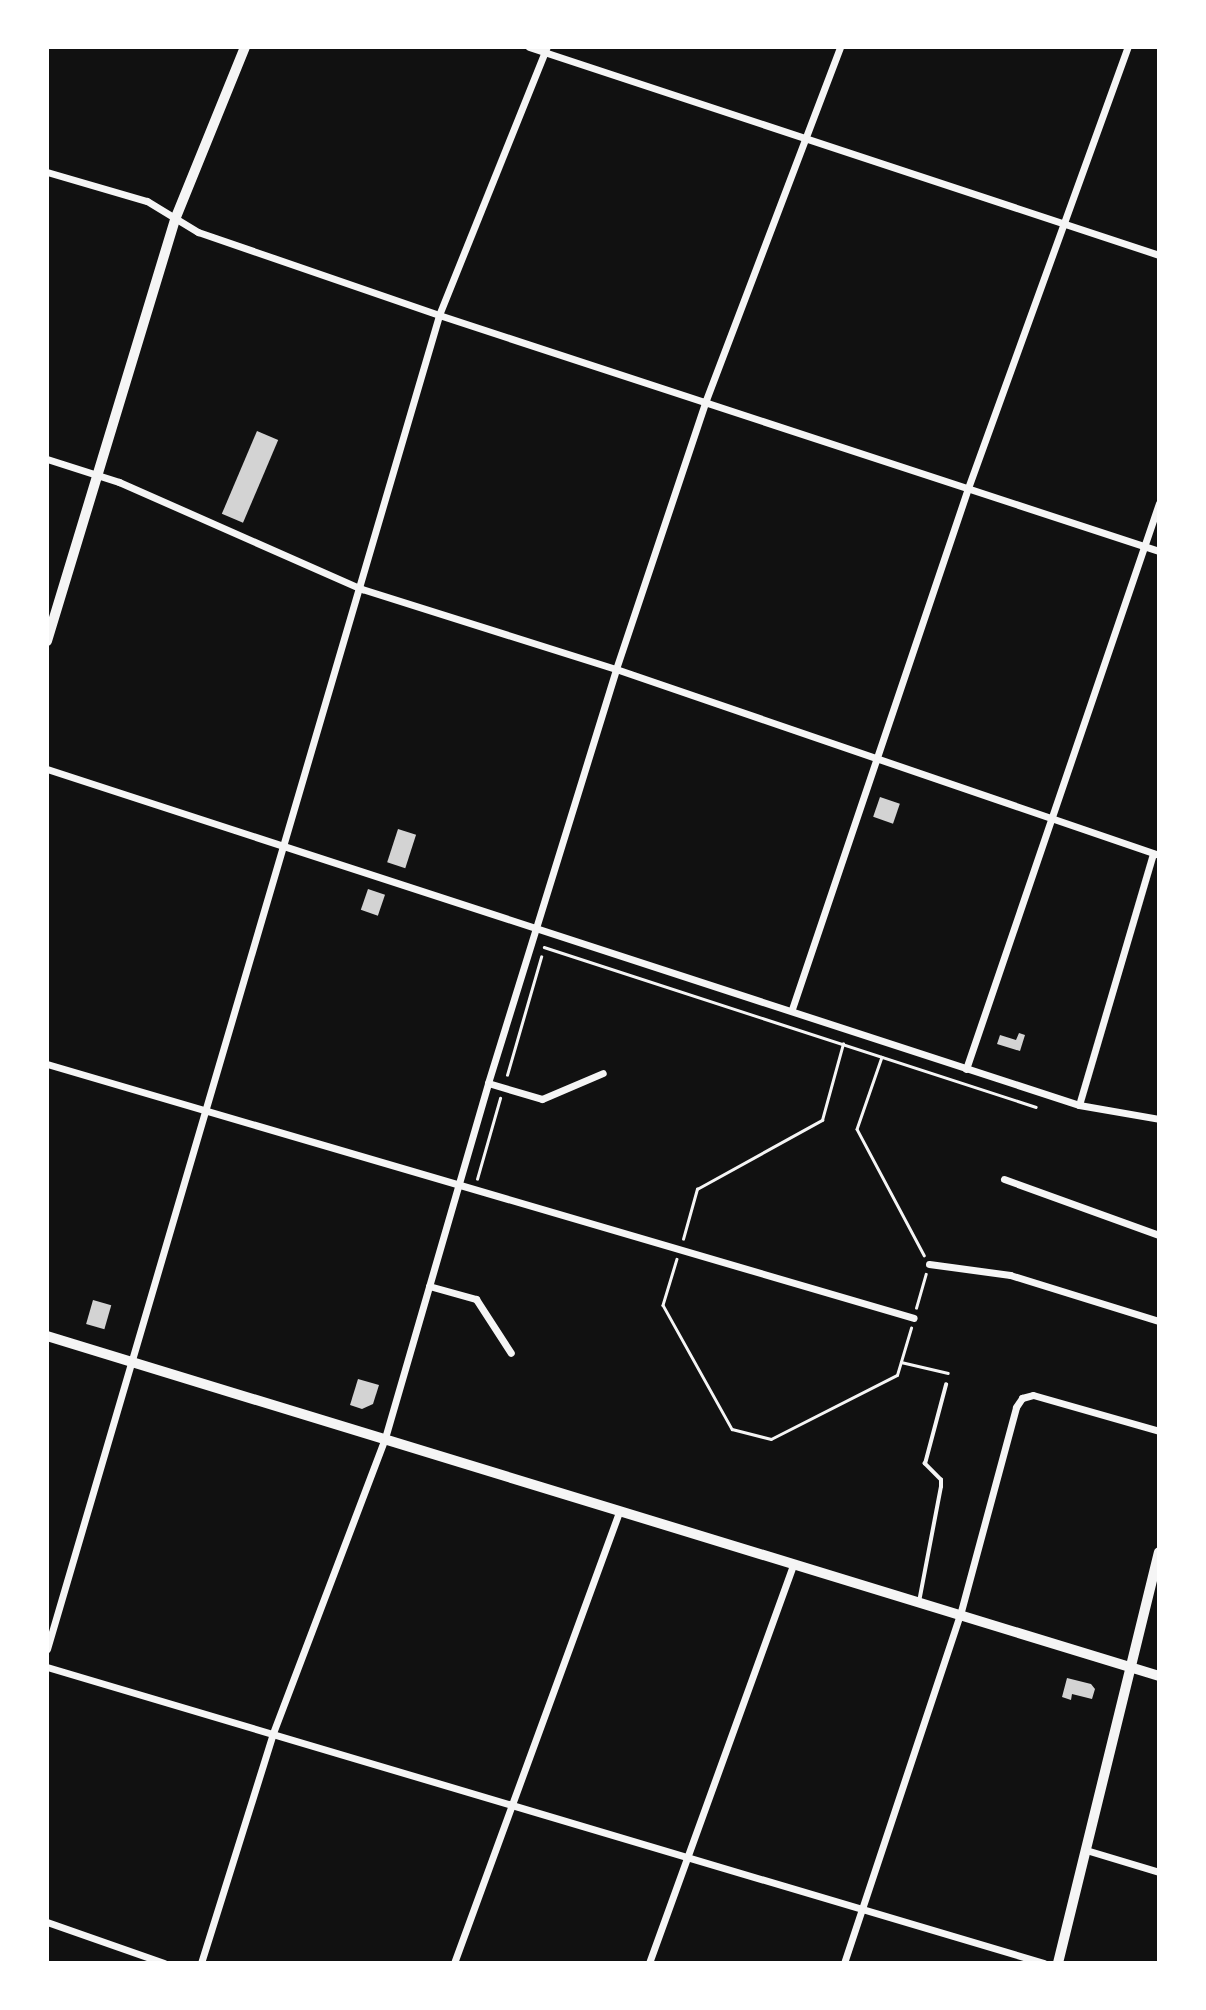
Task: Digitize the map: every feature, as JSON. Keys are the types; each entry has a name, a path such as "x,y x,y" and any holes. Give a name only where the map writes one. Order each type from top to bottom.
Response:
{"street":[{"path":"47,642 176,217 245,47"},
{"path":"529,47 546,50 804,141 1159,255"},
{"path":"201,1963 273,1733 385,1438 535,925 616,669 706,400 840,47"},
{"path":"792,1009 968,488 1128,47"},
{"path":"47,1650 134,1364 284,844 362,589 439,315 546,50"},
{"path":"47,172 147,201 198,232 439,315 706,400 1159,551"},
{"path":"47,459 97,474 362,589 616,669 1156,854 1079,1105"},
{"path":"966,1069 1159,503"},
{"path":"47,769 535,925 1079,1105 1159,1119"},
{"path":"47,1063 206,1112 458,1183 914,1318"},
{"path":"488,1083 542,1099 603,1073"},
{"path":"1004,1179 1159,1235"},
{"path":"929,1264 1010,1275 1159,1321"},
{"path":"429,1286 477,1299 512,1353"},
{"path":"47,1336 1159,1676"},
{"path":"844,1963 960,1615 1022,1398 1033,1395 1158,1431"},
{"path":"454,1963 508,1805 619,1511"},
{"path":"1058,1963 1159,1552"},
{"path":"649,1963 793,1565"},
{"path":"47,1667 1044,1963"},
{"path":"1086,1850 1159,1872"},
{"path":"47,1922 164,1963"}],"lane":[{"path":"919,1603 941,1487 941,1480 926,1469 925,1458 946,1385"}],"path":[{"path":"474,1188 544,947 1035,1107"},
{"path":"843,1044 822,1120 697,1189 663,1305 732,1429 771,1439 897,1375 929,1264 857,1129 881,1057"},
{"path":"901,1362 948,1373"}],"building":[{"path":"257,431 278,440 243,523 222,514"},
{"path":"880,797 900,804 893,824 873,817"},
{"path":"398,829 416,835 405,868 387,862"},
{"path":"368,889 385,895 378,916 361,910"},
{"path":"1019,1033 1025,1035 1020,1051 997,1044 1000,1035 1016,1040"},
{"path":"93,1300 111,1305 104,1329 86,1324"},
{"path":"358,1379 379,1385 373,1404 362,1409 350,1405"},
{"path":"1067,1678 1091,1684 1095,1689 1092,1699 1072,1694 1071,1700 1062,1697"}]}
